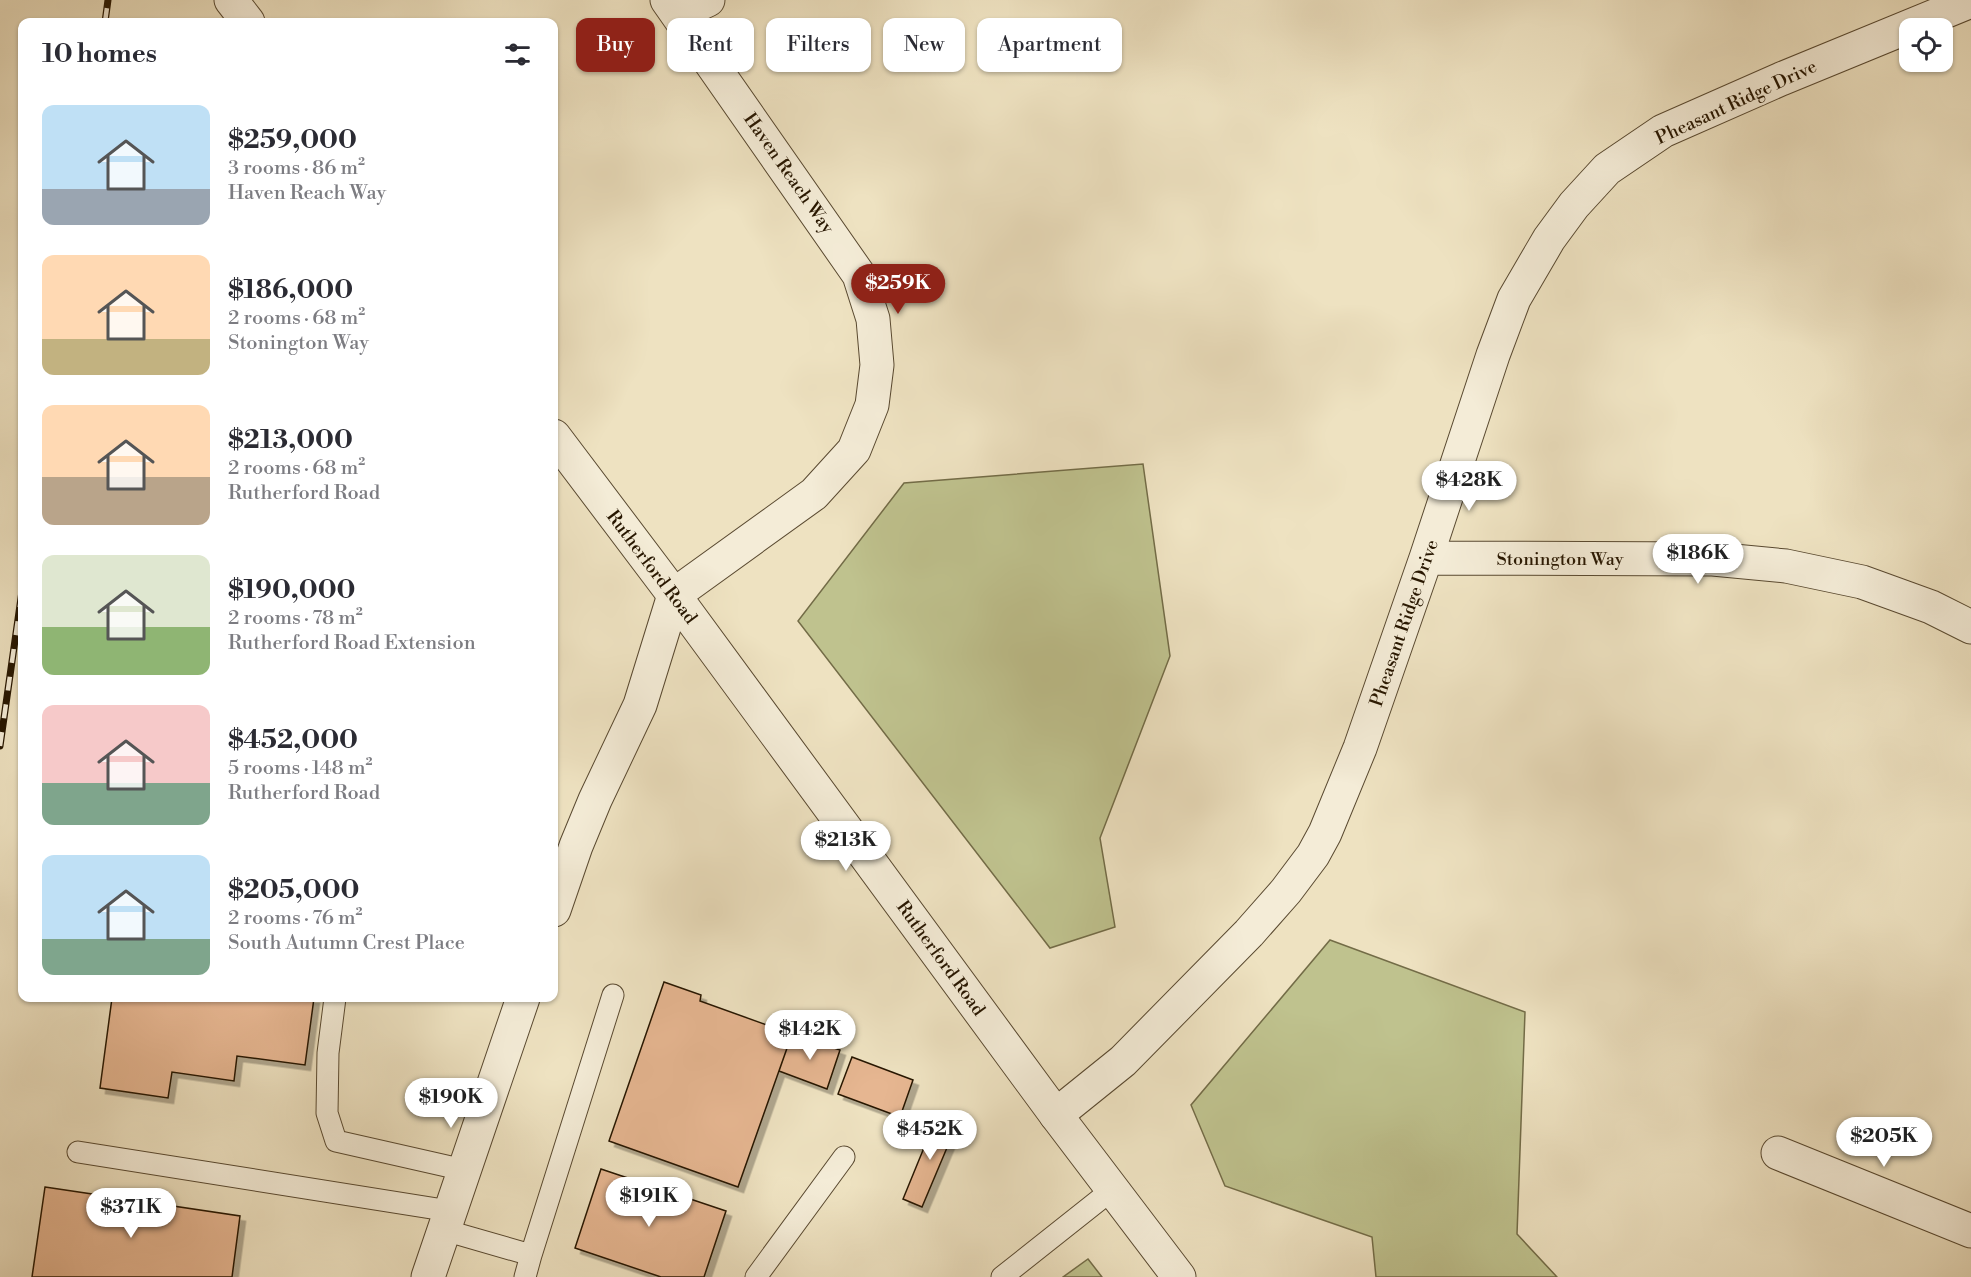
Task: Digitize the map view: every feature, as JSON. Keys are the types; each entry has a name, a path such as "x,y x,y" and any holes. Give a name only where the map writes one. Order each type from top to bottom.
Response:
{"street":[{"path":"231,0 245,18"},
{"path":"672,7 708,0"},
{"name":"Pheasant Ridge Drive","path":"1056,1115 1123,1061 1249,933 1286,891 1313,855 1325,833 1360,748 1514,299 1549,239 1574,205 1607,169 1664,131 1781,79 1971,1"},
{"name":"Haven Reach Way","path":"672,7 859,274 873,319 876,365 872,405 854,450 814,494 674,595"},
{"name":"Rutherford Road","path":"558,441 674,595 1056,1115 1179,1277"},
{"name":"Stonington Way","path":"1426,558 1713,559 1785,566 1862,582 1931,607 1971,627"},
{"path":"558,886 562,862 595,800 640,705 674,595"},
{"path":"428,1277 523,1002"},
{"path":"1778,1154 1971,1231"}],"lane":[{"path":"525,1277 613,995"},
{"path":"334,1002 328,1053 327,1113 336,1141 464,1170"},
{"path":"78,1152 447,1220 531,1255"},
{"path":"756,1277 844,1157"},
{"path":"1002,1277 1113,1189"}],"green space":[{"path":"1143,464 1170,656 1100,838 1115,927 1050,948 798,621 904,483"},
{"path":"1330,940 1525,1012 1517,1234 1557,1277 1376,1277 1372,1237 1225,1186 1191,1105"},
{"path":"1088,1259 1102,1277 1063,1277"}],"building":[{"path":"664,982 701,995 700,1001 792,1034 738,1187 609,1141"},
{"path":"111,1002 313,1002 305,1065 237,1056 234,1081 172,1072 168,1098 100,1088"},
{"path":"792,1034 840,1050 827,1089 779,1071"},
{"path":"852,1057 913,1080 900,1117 838,1094"},
{"path":"937,1116 957,1124 922,1207 903,1199"},
{"path":"601,1169 726,1211 704,1277 661,1277 575,1248"},
{"path":"45,1187 240,1216 232,1277 32,1277"}],"railway":[{"path":"106,18 108,0"},
{"path":"0,746 18,619"}]}
